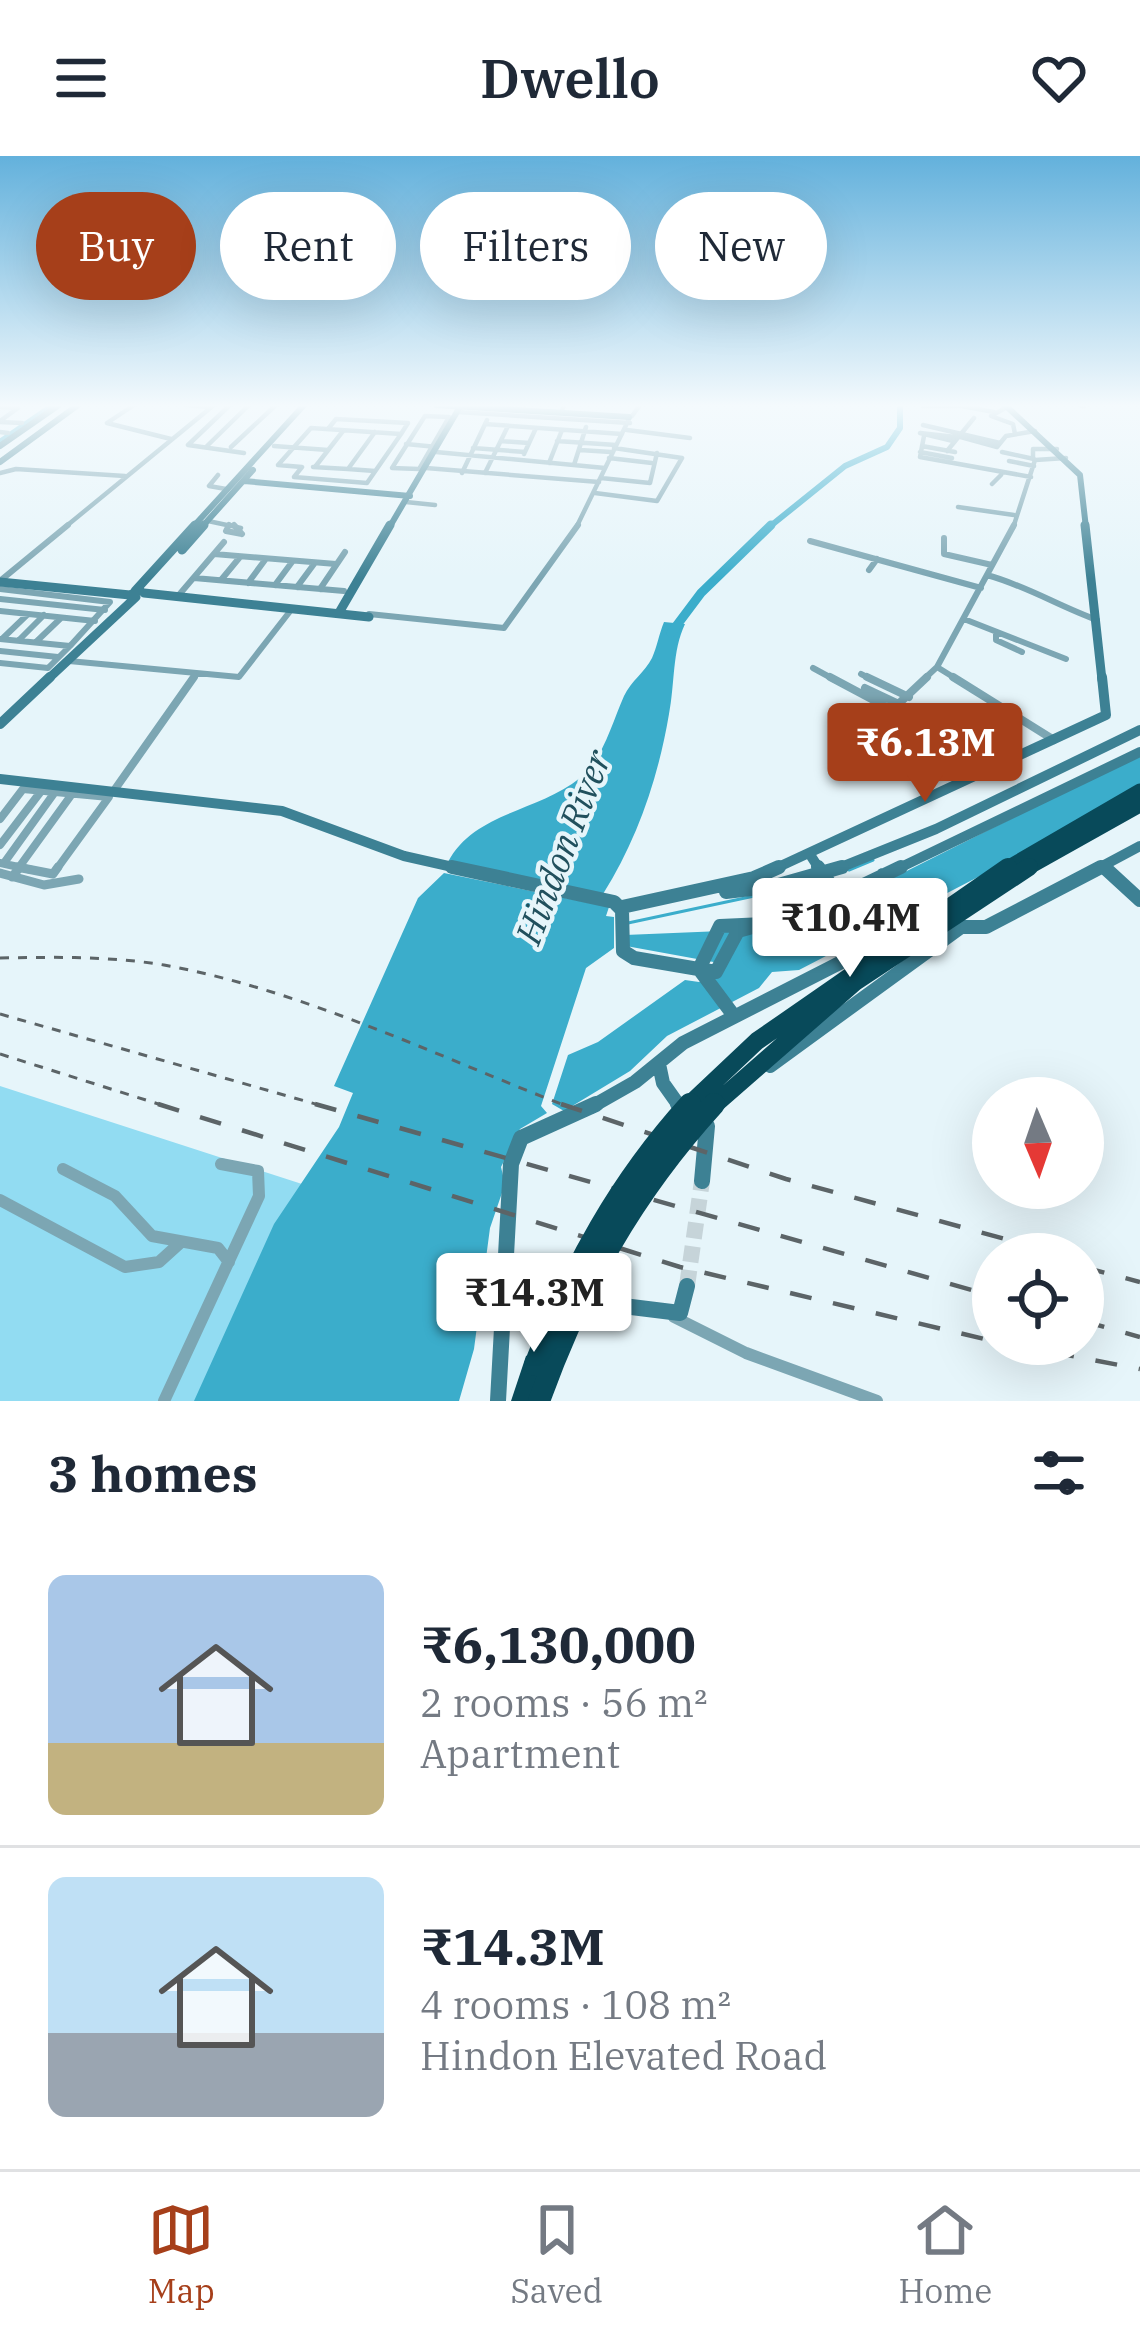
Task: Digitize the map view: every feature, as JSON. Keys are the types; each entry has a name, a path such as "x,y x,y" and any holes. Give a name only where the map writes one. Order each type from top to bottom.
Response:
{"highway":[{"path":"524,1401 551,1321 606,1211 670,1123 735,1059 920,923 1054,835 1140,791"},
{"path":"543,1401 564,1328 623,1216 695,1123 765,1053 1037,858 1140,805"}],"street":[{"path":"1,582 143,463"},
{"path":"0,721 137,594 250,463"},
{"path":"0,721 137,594 260,463"},
{"path":"280,463 376,471"},
{"path":"315,467 318,463"},
{"path":"348,470 353,463"},
{"path":"301,466 295,477 365,483 382,463"},
{"path":"395,463 392,468 418,469 423,463"},
{"path":"340,611 429,463"},
{"path":"462,473 466,463"},
{"path":"485,473 490,463"},
{"path":"550,463 605,468"},
{"path":"137,594 504,628 557,561 596,493 607,463"},
{"path":"426,468 649,484 652,463"},
{"path":"596,493 658,501 679,463"},
{"path":"959,463 1031,479"},
{"path":"986,469 987,463"},
{"path":"813,668 886,708 901,706 938,667 992,565 1034,463"},
{"path":"1069,463 1083,484 1106,715"},
{"path":"973,467 1031,479"},
{"path":"0,473 16,469 127,476"},
{"path":"218,475 209,486 226,489"},
{"path":"992,484 1001,476"},
{"path":"244,481 435,505"},
{"path":"958,507 1014,515"},
{"path":"208,520 229,524"},
{"path":"198,532 220,523"},
{"path":"944,538 946,556 992,565"},
{"path":"810,541 981,588"},
{"path":"178,596 224,542"},
{"path":"839,560 845,550"},
{"path":"320,589 344,552"},
{"path":"214,554 336,565"},
{"path":"221,580 241,556"},
{"path":"248,583 266,558"},
{"path":"868,569 877,559"},
{"path":"275,585 293,561"},
{"path":"297,587 315,562"},
{"path":"987,575 1034,588 1050,604 1099,620"},
{"path":"194,578 344,591"},
{"path":"1,582 369,614"},
{"path":"0,663 48,668 64,659 70,646 106,610 108,600 1,582"},
{"path":"0,599 106,610"},
{"path":"0,651 244,674 291,610"},
{"path":"3,614 96,621"},
{"path":"1,639 28,614"},
{"path":"18,641 44,615"},
{"path":"35,643 62,617"},
{"path":"964,619 1066,659"},
{"path":"996,632 996,640 1022,652"},
{"path":"1,639 70,646"},
{"path":"938,667 1054,740"},
{"path":"113,792 197,673"},
{"path":"861,674 909,697"},
{"path":"865,688 901,706"},
{"path":"1106,715 1137,731"},
{"path":"0,819 23,789 113,792 282,811 443,866 602,900 622,910 707,891 809,854 1106,715"},
{"path":"707,891 754,890 866,858 1137,731"},
{"path":"731,1013 705,969 719,928 784,923 1140,752"},
{"path":"0,779 48,789"},
{"path":"0,845 48,789"},
{"path":"7,869 48,789"},
{"path":"7,869 53,874 109,797 74,790"},
{"path":"7,869 74,790"},
{"path":"702,1181 707,1126 765,1070 961,927 996,922 1140,846"},
{"path":"809,854 838,894"},
{"path":"1103,867 1140,900"},
{"path":"7,869 48,886 79,879"},
{"path":"884,878 900,926"},
{"path":"622,910 623,951 634,958 705,969"},
{"path":"498,1401 508,1277 517,1230 512,1179 516,1142 530,1130 562,1122 659,1064 731,1013 843,961 927,911 961,927"},
{"path":"705,969 738,932 755,926"},
{"path":"843,961 874,993"},
{"path":"659,1064 673,1101 707,1126"},
{"path":"164,1401 229,1264 261,1181 254,1169 221,1164"},
{"path":"63,1169 115,1196 152,1236 218,1248 229,1255 229,1264"},
{"path":"0,1200 125,1268 159,1262 180,1243"},
{"path":"543,1401 589,1310 607,1304 680,1313 687,1286"},
{"path":"670,1314 732,1347 877,1401"},
{"path":"506,1320 576,1331"}],"shaded area":[{"path":"0,1086 302,1184 200,1401 0,1401"}],"water":[{"path":"664,622 685,624 664,738 636,830 603,894 448,862 459,845 490,822 563,789 588,770 627,691 652,658"},
{"path":"1140,754 1140,793 799,970 772,972 759,988 667,1036 630,1071 564,1111 552,1104 568,1055 598,1042 685,980 699,982 722,973 719,963 626,946 625,935 793,928"},
{"path":"444,873 609,907 606,916 614,917 614,948 586,968 541,1106 547,1113 520,1129 501,1167 505,1184 490,1228 474,1349 459,1401 194,1401 274,1224 339,1127 353,1093 334,1086 418,898"}],"waterway":[{"name":"Hindon River","path":"768,528 851,463"},
{"name":"Hindon River","path":"671,633 701,593 771,525"},
{"path":"849,870 873,860"},
{"path":"628,923 759,895"}],"tunnel":[{"path":"687,1286 702,1181"}],"railway":[{"path":"0,958 123,960 217,976 319,1008 564,1105"},
{"path":"0,1014 326,1107"},
{"path":"0,1054 168,1107"},
{"path":"158,1104 680,1267 972,1336"},
{"path":"315,1104 972,1290"},
{"path":"564,1105 786,1179 983,1233"},
{"path":"564,1105 569,1107"},
{"path":"1104,1273 1140,1282"},
{"path":"1104,1327 1140,1337"},
{"path":"1104,1362 1140,1369"}]}
